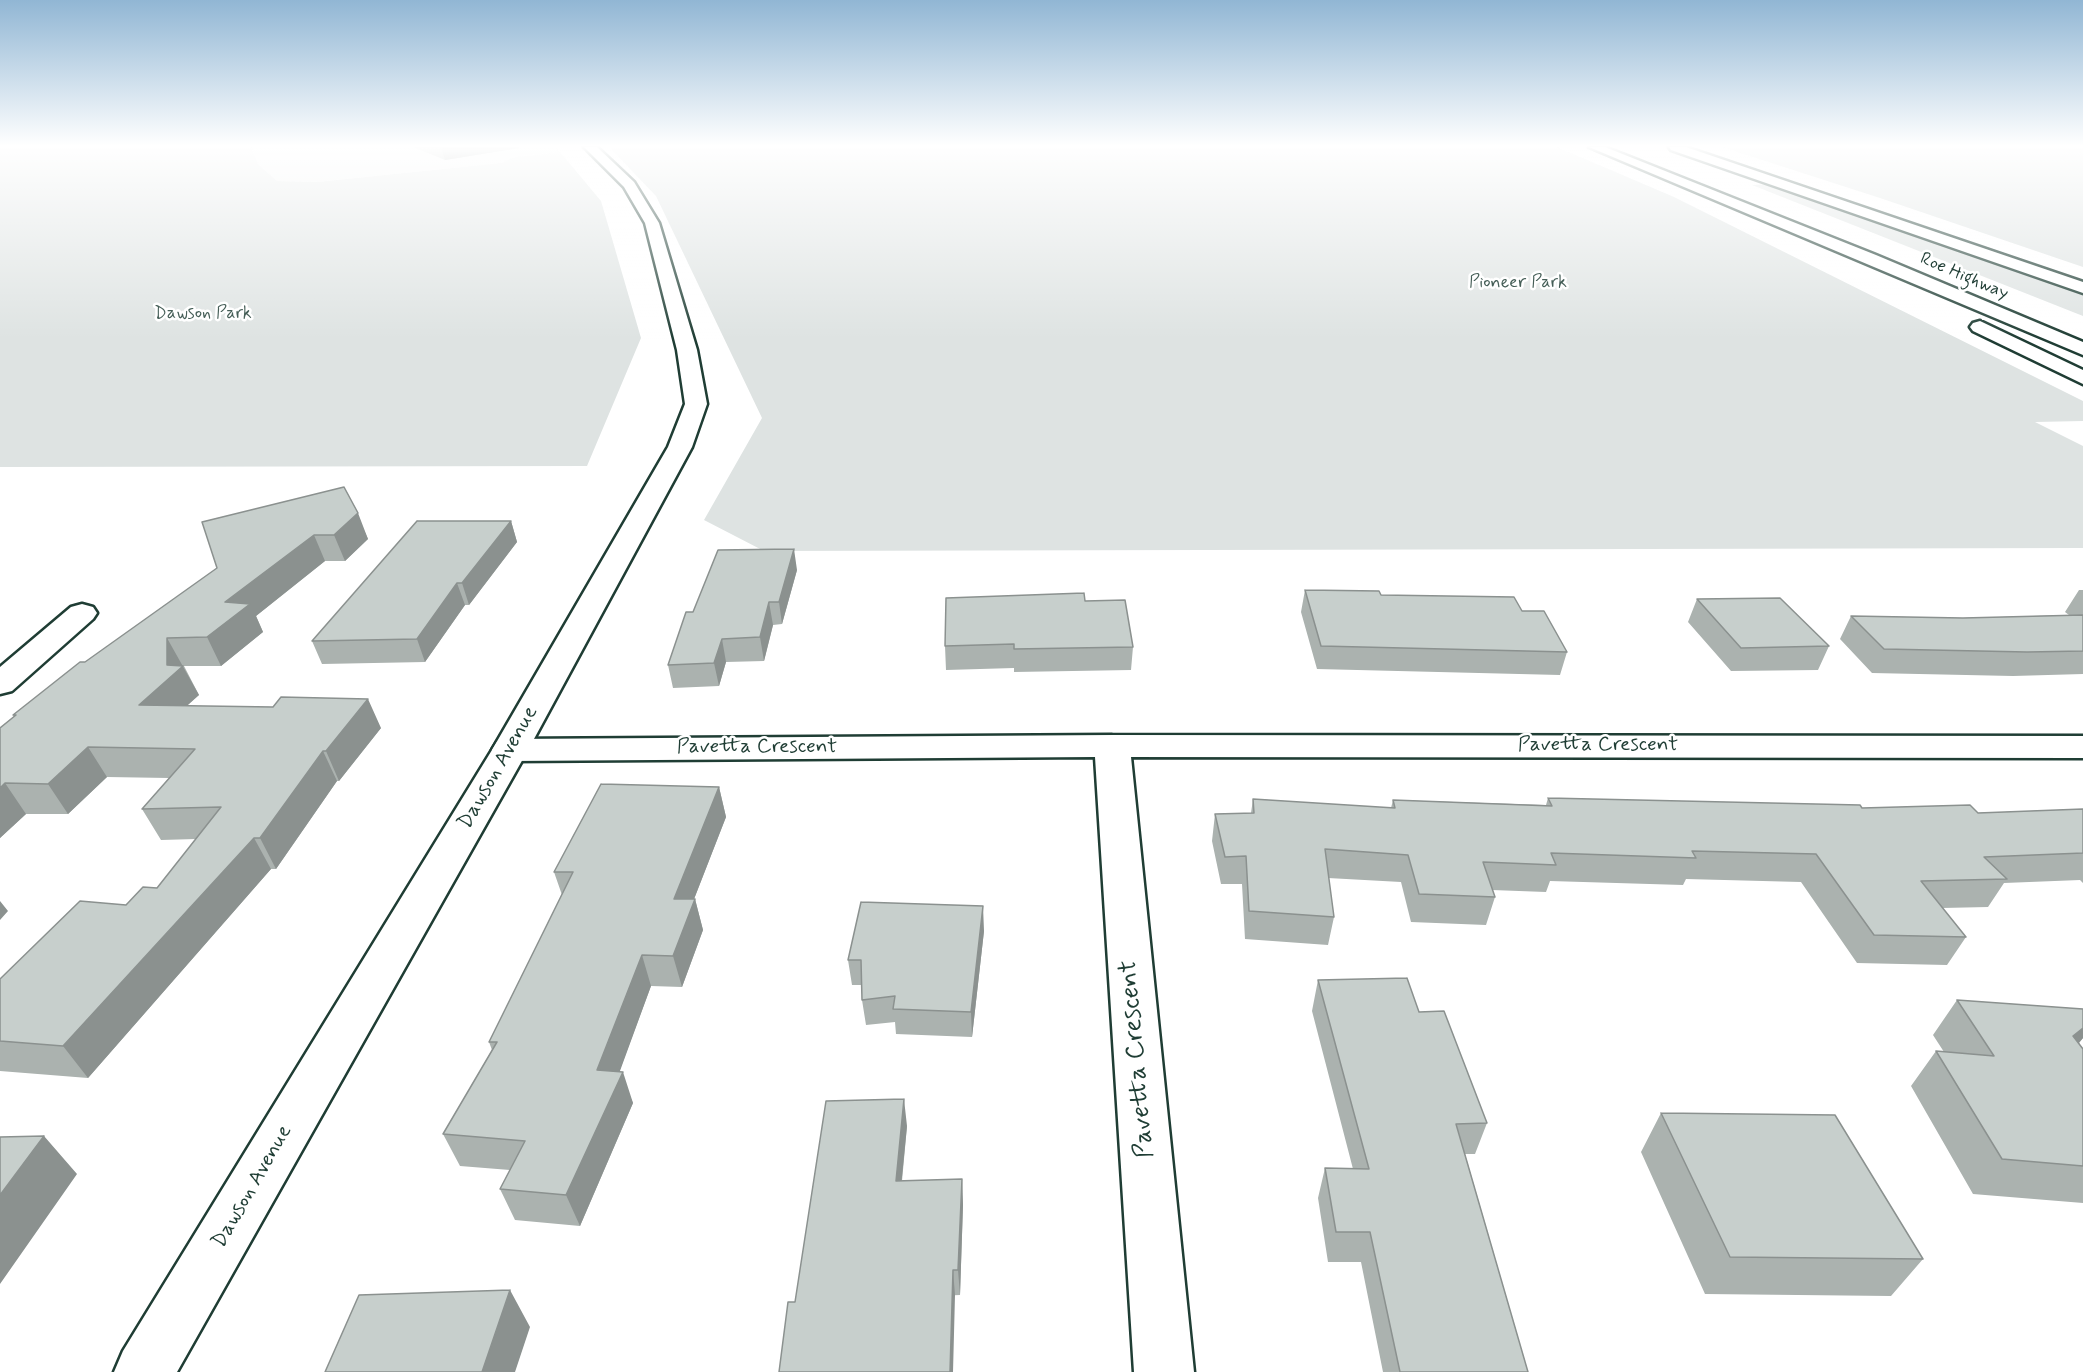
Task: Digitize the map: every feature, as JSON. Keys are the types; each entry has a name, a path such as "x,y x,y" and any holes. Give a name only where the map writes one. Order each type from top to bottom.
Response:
{"main road":[{"name":"Dawson Avenue","path":"144,1372 510,750 680,447 696,404 687,350 652,223 645,211"},
{"path":"1745,211 1805,243 1919,298"},
{"name":"Roe Highway","path":"1756,211 2083,349"},
{"path":"1860,211 2083,288"},
{"name":"Roe Highway","path":"1799,212 1895,252"},
{"path":"1961,318 2083,378"},
{"path":"0,684 82,613"},
{"name":"Pavetta Crescent","path":"510,750 1112,746 2083,747"},
{"name":"Pavetta Crescent","path":"1112,746 1164,1372"}],"green space":[{"name":"Dawson Park","path":"0,211 604,211 641,338 587,466 0,467"},
{"name":"Pioneer Park","path":"663,211 1702,211 2083,401 2083,421 2035,422 2083,446 2083,548 764,551 704,520 762,418"},
{"path":"1818,211 1853,211 2083,292 2083,316"},
{"path":"1918,211 2083,211 2083,267"}],"building":[{"path":"344,487 358,513 334,535 314,535 225,602 250,604 207,637 167,638 167,665 183,666 139,705 273,707 281,697 368,699 326,751 323,751 260,838 254,838 63,1046 0,1041 0,979 80,901 126,905 143,887 157,888 221,807 142,809 195,749 88,747 48,784 5,783 0,788 0,728 80,662 85,662 217,568 202,522"},
{"path":"417,521 511,521 462,583 457,583 417,639 312,641"},
{"path":"794,549 779,602 769,602 760,637 722,639 714,663 668,665 686,612 693,612 718,550"},
{"path":"1305,590 1379,591 1381,595 1514,597 1522,611 1544,611 1567,652 1321,646"},
{"path":"1084,593 1085,601 1125,600 1133,647 1014,649 1014,644 945,646 946,598"},
{"path":"1780,598 1829,646 1741,648 1697,599"},
{"path":"2083,615 2083,651 2027,652 1884,649 1851,616 1963,618"},
{"path":"601,784 719,787 674,899 695,899 673,956 642,955 597,1070 623,1072 566,1195 500,1189 525,1141 443,1134 497,1042 489,1042 573,872 554,872"},
{"path":"1548,798 1860,805 1862,808 1970,805 1978,813 2083,809 2083,853 1984,857 2007,879 1921,881 1966,937 1874,935 1816,854 1692,851 1696,858 1551,853 1556,865 1483,862 1495,897 1419,894 1408,855 1325,849 1334,917 1249,911 1246,856 1225,857 1215,814 1254,813 1253,799 1395,808 1393,800 1552,806"},
{"path":"861,902 983,906 971,1012 893,1009 895,996 862,1000 861,960 848,960"},
{"path":"1407,978 1419,1012 1444,1011 1487,1123 1456,1124 1528,1372 1400,1372 1370,1232 1336,1232 1325,1168 1369,1169 1318,980"},
{"path":"1957,1000 2083,1009 2083,1028 2073,1036 2083,1049 2083,1166 2002,1159 1936,1051 1994,1056"},
{"path":"904,1099 896,1181 962,1179 958,1270 953,1270 950,1372 779,1372 788,1302 795,1302 826,1101"},
{"path":"1661,1113 1835,1115 1923,1259 1730,1257"},
{"path":"44,1136 0,1195 0,1137"},
{"path":"510,1290 482,1372 325,1372 359,1295"}]}
